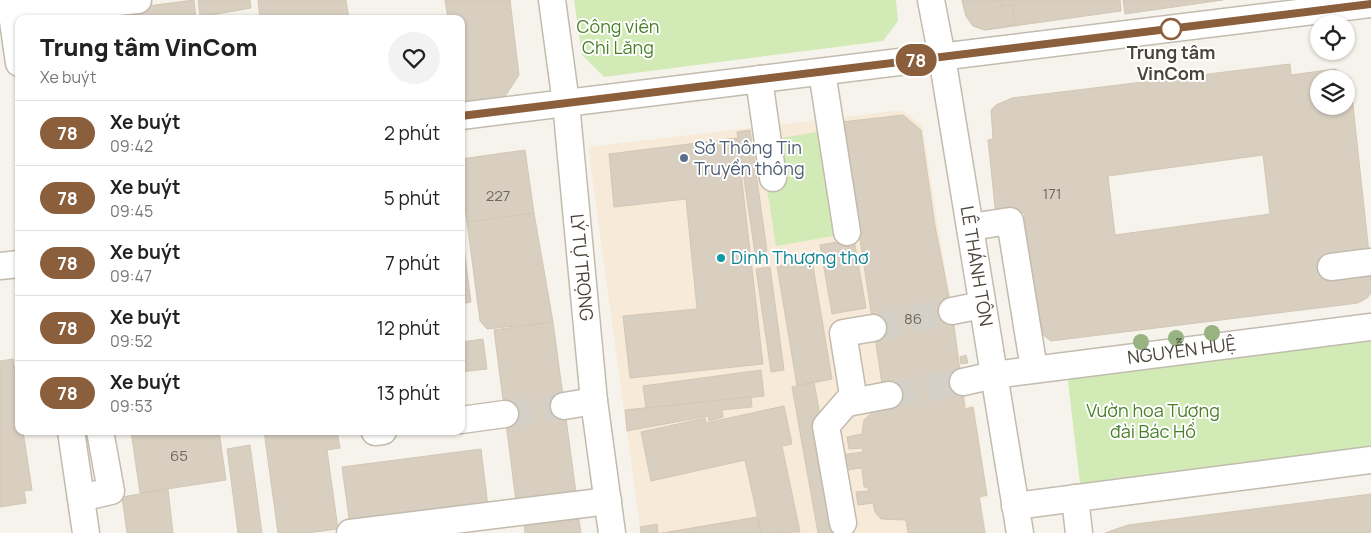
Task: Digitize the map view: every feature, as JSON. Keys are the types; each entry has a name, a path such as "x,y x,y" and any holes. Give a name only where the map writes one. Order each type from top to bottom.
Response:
{"street":[{"path":"12,60 11,6 138,0"},
{"name":"LÝ TỰ TRỌNG","path":"552,0 566,103 594,401 612,533"},
{"name":"LÊ THÁNH TÔN","path":"931,0 1020,533"},
{"path":"465,116 942,57 1312,6 1371,4"},
{"path":"822,72 847,232"},
{"path":"759,79 773,178"},
{"path":"970,227 1010,221 1034,370"},
{"path":"1331,267 1371,262"},
{"path":"0,266 15,264"},
{"path":"952,311 982,305"},
{"name":"NGUYỄN HUỆ","path":"963,382 994,374 1371,327"},
{"path":"843,523 826,426 853,395 843,333 874,328"},
{"path":"847,404 889,395"},
{"path":"564,406 594,401"},
{"path":"465,419 505,414"},
{"path":"73,435 86,533"},
{"path":"81,498 111,491 101,435"},
{"path":"1015,506 1371,460"},
{"path":"1075,498 1079,533"},
{"path":"350,533 608,501"}],"shaded area":[{"path":"901,110 922,125 967,406 974,405 988,497 981,499 986,533 658,533 657,525 640,527 588,147"}],"green space":[{"name":"Công viên Chi Lăng","path":"574,0 896,0 898,21 883,41 604,77 582,55"},
{"path":"823,131 839,235 776,246 766,182 788,179 781,138"},
{"name":"Vườn hoa Tượng đài Bác Hồ","path":"1371,338 1371,450 1085,486 1080,483 1068,382 1072,375"}],"building":[{"path":"194,0 196,15 93,15 93,13"},
{"path":"198,0 250,0 251,8 211,15 200,15"},
{"path":"258,0 346,0 348,15 260,15"},
{"path":"445,0 510,0 519,75 504,98 465,103 465,15 447,15"},
{"path":"962,0 1120,0 1121,11 985,30 973,26 966,16"},
{"path":"962,0 1000,0 1001,6 1012,5 1015,25 985,30 973,26 966,16"},
{"path":"1123,0 1223,0 1125,14"},
{"path":"1290,64 1291,75 1310,72 1310,115 1354,115 1371,271 1371,293 1367,298 1358,303 1051,341 1043,335 1037,325 1024,213 996,216 988,140 993,139 991,110 996,105 1012,98","holes":["1263,155 1270,214 1115,235 1108,176"]},
{"path":"903,115 921,130 935,226 952,311 965,409 973,407 987,495 979,497 985,533 908,533 906,520 881,519 875,512 873,503 858,505 856,492 868,491 868,487 864,487 862,468 837,471 834,456 863,452 862,448 849,449 847,437 862,434 864,420 874,411 883,390 842,122"},
{"path":"750,130 767,251 755,253 737,132"},
{"name":"Dinh Thượng thơ","path":"737,138 763,364 630,378 623,316 697,309 686,199 614,207 609,154"},
{"path":"525,150 534,213 467,222 465,208 465,158"},
{"path":"534,213 553,322 487,329 480,321 467,222"},
{"path":"854,239 866,308 832,314 820,245"},
{"path":"465,256 471,302 465,303"},
{"path":"812,260 832,379 797,386 777,266"},
{"path":"770,267 784,370 771,372 756,269"},
{"path":"553,322 577,500 517,509 494,330"},
{"path":"483,339 487,369 465,372 465,341"},
{"path":"966,355 968,363 961,364 960,357"},
{"path":"13,359 15,373 15,435 24,435 32,490 24,491 26,503 0,507 0,361"},
{"path":"761,370 764,396 646,408 643,386"},
{"path":"814,382 841,533 818,533 792,387"},
{"path":"751,397 752,407 722,410 723,417 709,421 708,416 627,431 625,410"},
{"path":"784,406 792,444 782,446 800,532 761,533 745,460 651,481 641,432 705,418 706,423"},
{"path":"132,435 220,435 226,480 140,493"},
{"path":"265,435 338,435 340,448 327,450 338,529 307,533 278,533"},
{"path":"250,445 262,533 238,533 227,449"},
{"path":"481,449 488,507 350,525 342,467"},
{"path":"168,489 173,533 127,533 122,497"},
{"path":"1371,494 1371,533 1105,533 1128,525"},
{"path":"577,508 581,533 525,533 523,516"},
{"path":"757,517 761,533 662,533"},
{"path":"657,524 658,533 641,533 640,527"}],"tunnel":[{"path":"873,328 952,311"},
{"path":"889,395 963,382"},
{"path":"505,414 564,406"}],"bus line":[{"name":"78","path":"465,116 1371,4"}],"place":[{"name":"Trung tâm VinCom","path":"1171,29"},
{"name":"Sở Thông Tin Truyền thông","path":"684,158"},
{"name":"Dinh Thượng thơ","path":"721,258"}]}
